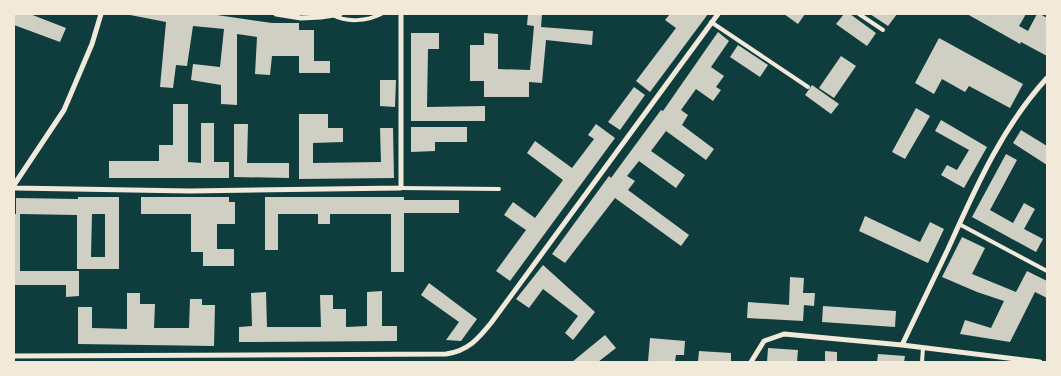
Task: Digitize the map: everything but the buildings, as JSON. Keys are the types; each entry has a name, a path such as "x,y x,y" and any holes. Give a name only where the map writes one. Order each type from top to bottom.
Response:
{"street":[{"path":"14,187 64,110 92,44 100,14"},
{"path":"276,14 301,18 340,14"},
{"path":"14,187 190,191 401,188 401,14"},
{"path":"14,356 446,354 469,347 480,338 718,14"},
{"path":"902,345 959,224 1002,139 1047,78"},
{"path":"751,362 764,341 784,334 902,345 1040,362"}],"lane":[{"path":"333,15 342,21 373,18 381,14"},
{"path":"859,14 883,30"},
{"path":"711,22 808,87"},
{"path":"401,188 499,189"},
{"path":"959,224 1047,271"},
{"path":"922,362 923,348"}]}
